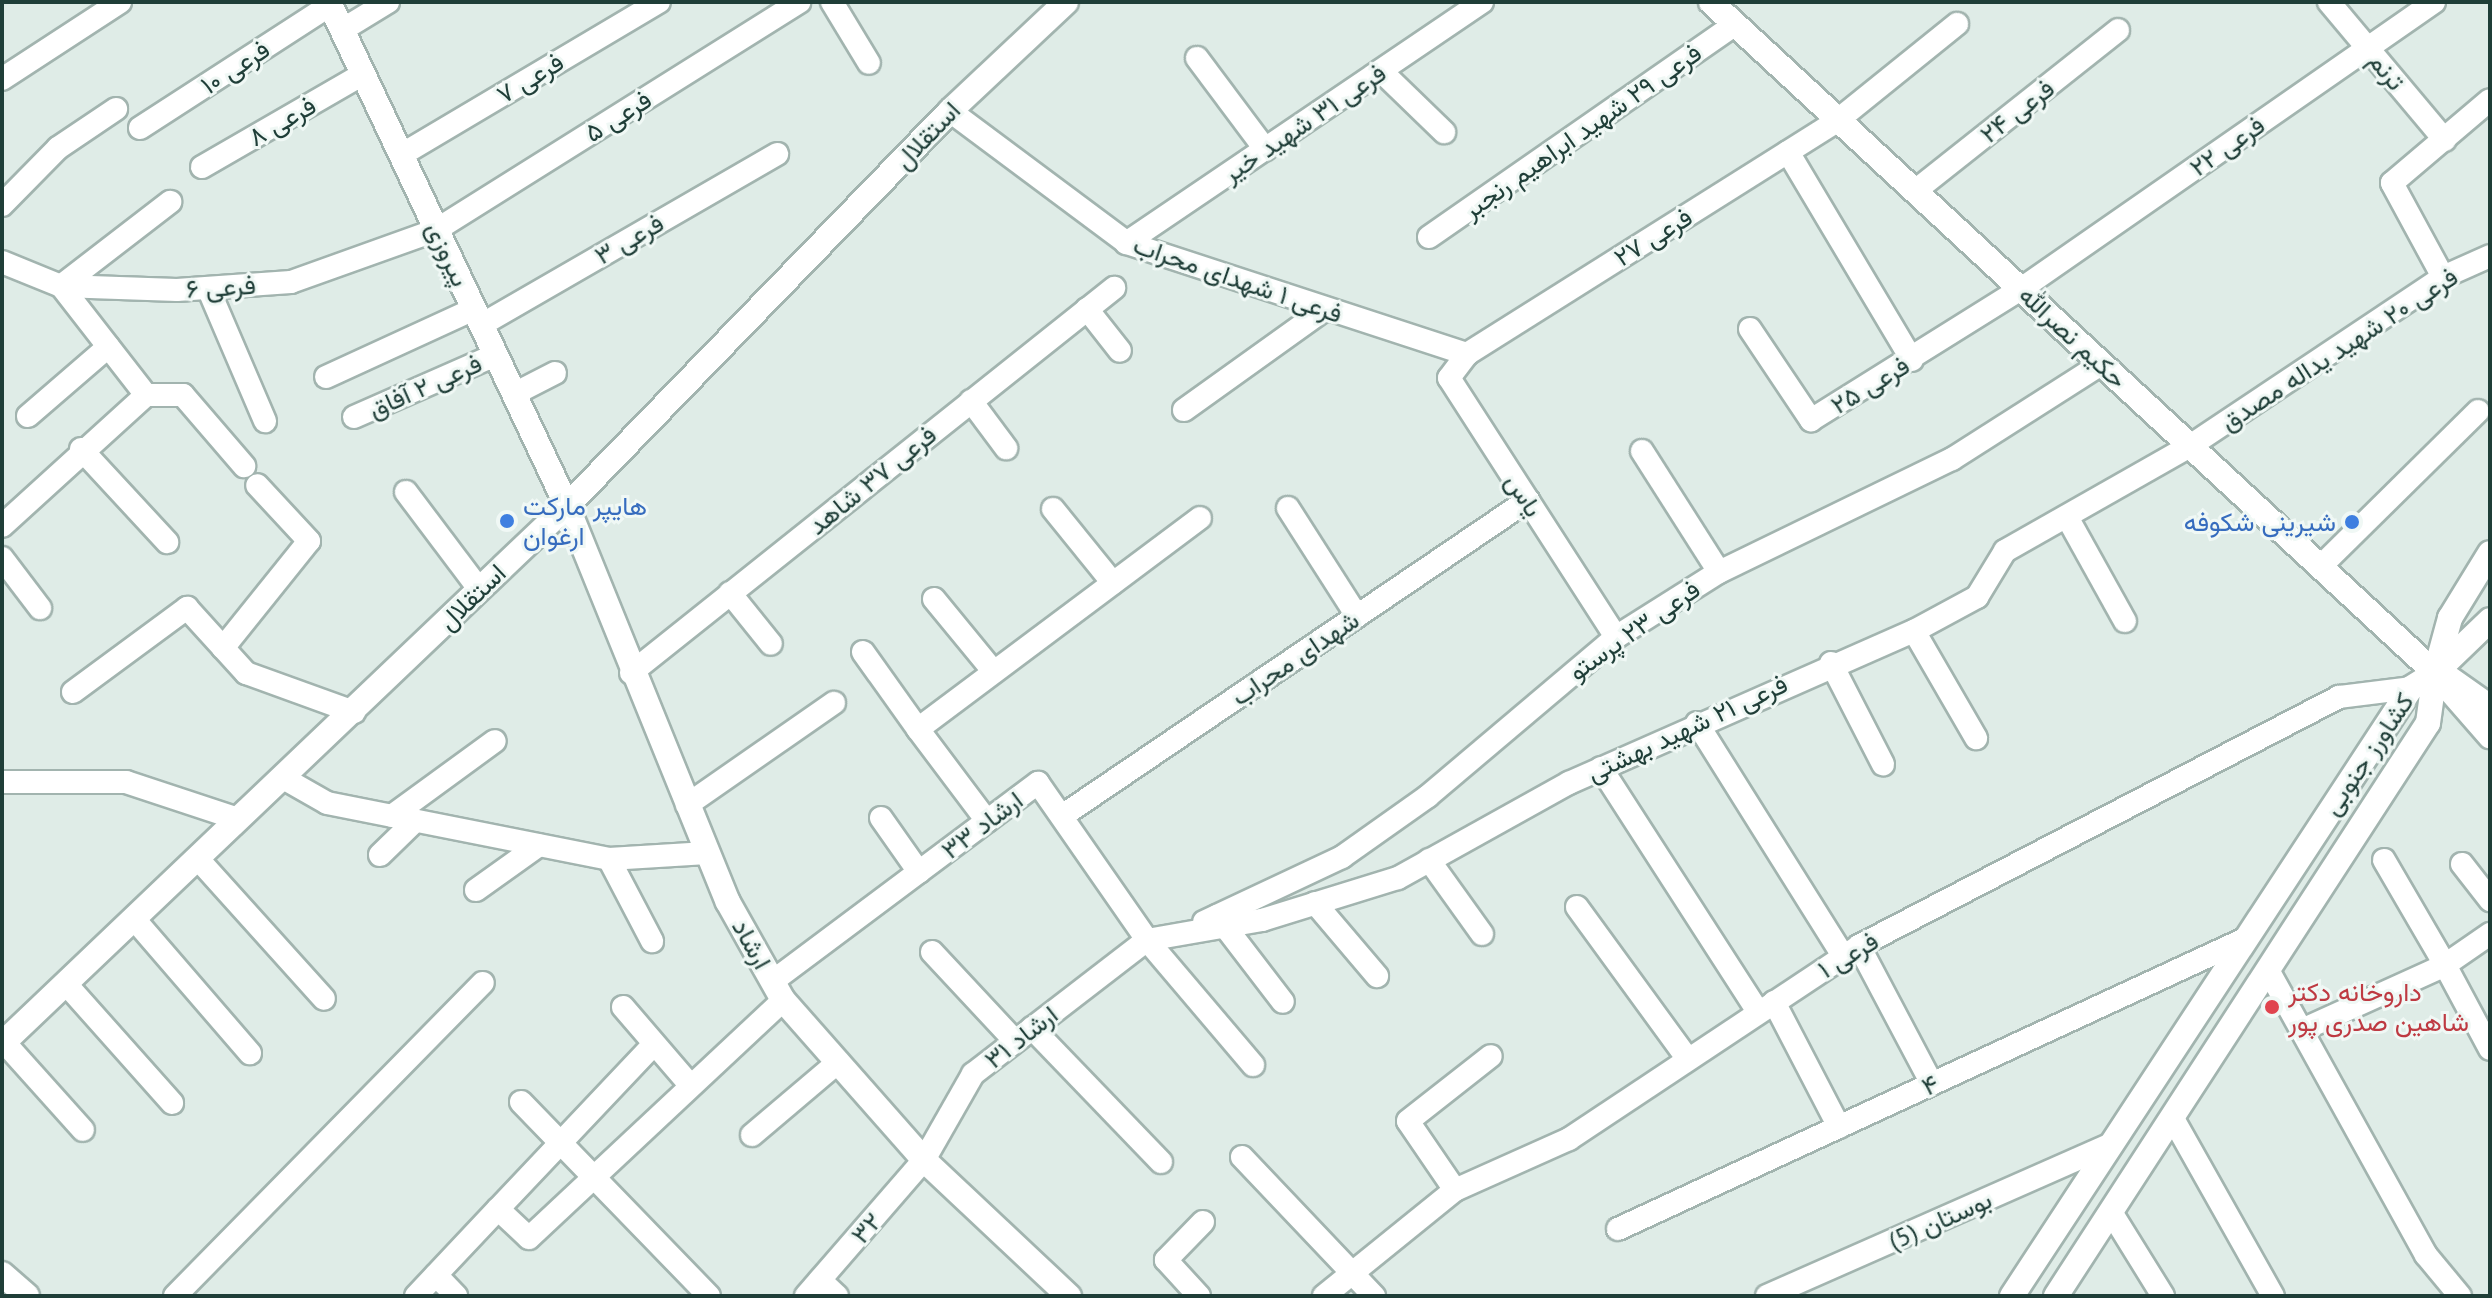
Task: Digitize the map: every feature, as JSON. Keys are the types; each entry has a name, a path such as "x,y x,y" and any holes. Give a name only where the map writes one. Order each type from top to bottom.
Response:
{"street":[{"path":"2,79 120,2"},
{"path":"342,30 388,2"},
{"name":"فرعی ۷","path":"401,155 659,2"},
{"name":"فرعی ۵","path":"436,230 799,2"},
{"path":"832,2 869,63"},
{"name":"استقلال","path":"3,1043 238,819 285,779 567,506 950,111 1066,2"},
{"name":"فرعی ۳۱ شهید خیر","path":"1126,243 1482,2"},
{"name":"حکیم نصرالله","path":"1711,2 2435,673 2490,736"},
{"name":"ترنم","path":"2329,2 2445,140"},
{"name":"فرعی ۲۲","path":"2021,289 2434,2"},
{"name":"پیروزی","path":"330,4 567,506"},
{"name":"فرعی ۱۰","path":"140,128 330,4"},
{"name":"فرعی ۲۹ شهید ابراهیم رنجبر","path":"1429,237 1735,24"},
{"name":"فرعی ۲۷","path":"1467,354 1838,120 1957,24"},
{"name":"فرعی ۲۴","path":"1915,191 2118,30"},
{"path":"1197,58 1265,149"},
{"path":"1381,71 1444,132"},
{"name":"فرعی ۸","path":"202,167 363,74"},
{"path":"2443,277 2392,183 2490,100"},
{"path":"2,205 58,148 116,109"},
{"name":"فرعی ۱ شهدای محراب","path":"950,111 1126,243 1467,354"},
{"path":"1788,152 1912,360"},
{"name":"فرعی ۳","path":"326,377 477,317 777,154"},
{"path":"146,395 61,286 170,202"},
{"name":"فرعی ۶","path":"2,262 61,286 208,288 291,282 436,230"},
{"name":"فرعی ۲۰ شهید یداله مصدق","path":"2190,446 2443,277 2490,256"},
{"path":"208,288 265,421"},
{"name":"فرعی ۳۷ شاهد","path":"631,673 1114,288"},
{"name":"فرعی ۲۵","path":"1750,329 1811,420 1912,360 2021,289"},
{"path":"1087,309 1120,351"},
{"path":"1184,410 1325,309"},
{"path":"28,416 108,347"},
{"name":"یاس","path":"1467,354 1449,378 1616,637"},
{"name":"فرعی ۲ آفاق","path":"354,417 495,355"},
{"name":"فرعی ۲۳ پرستو","path":"1220,920 1342,857 1403,814 1616,637 1719,572 1952,459 2101,364"},
{"path":"514,394 555,373"},
{"path":"2,526 81,449 146,395 183,395 244,466"},
{"path":"971,401 1006,448"},
{"path":"2320,567 2478,411"},
{"name":"فرعی ۲۱ شهید بهشتی","path":"1147,940 1220,920 1315,903 1429,860 1601,768 1831,663 1914,631 1977,597 2005,551 2190,446"},
{"path":"81,449 167,542"},
{"path":"1642,451 1719,572"},
{"path":"223,648 309,541 257,485"},
{"path":"406,492 479,589"},
{"name":"شهدای محراب","path":"1062,816 1528,500"},
{"name":"ارشاد","path":"567,506 631,673 707,853 778,990 924,1160 1069,1296"},
{"path":"1288,508 1357,616"},
{"path":"1053,509 1113,583"},
{"path":"2067,517 2125,621"},
{"path":"918,729 1200,518"},
{"path":"2435,673 2450,618 2490,553"},
{"path":"2,558 40,608"},
{"path":"730,593 771,644"},
{"path":"934,599 994,672"},
{"path":"73,692 187,608 246,673 354,712"},
{"path":"2435,673 2487,628"},
{"path":"1914,631 1976,738"},
{"path":"863,652 987,821"},
{"path":"1831,663 1883,764"},
{"name":"حکیم نصرالله","path":"2435,673 2464,683 2490,707"},
{"name":"کشاورز جنوبی","path":"2012,1296 2411,688 2435,673"},
{"name":"کشاورز جنوبی","path":"2056,1296 2428,723 2435,673"},
{"name":"فرعی ۱","path":"1324,1296 1455,1190 1569,1139 1851,951 2339,697 2411,688"},
{"path":"687,805 834,703"},
{"path":"1697,723 1851,951 1932,1084"},
{"path":"392,816 495,741"},
{"path":"1601,768 1766,1007 1839,1127"},
{"path":"285,779 327,803 609,859 707,853"},
{"path":"2,782 126,782 238,819"},
{"name":"ارشاد ۳۳","path":"498,1209 529,1238 600,1178 691,1086 778,990 919,872 1038,783 1147,940 1253,1065"},
{"path":"881,818 919,872"},
{"path":"380,855 415,821"},
{"path":"476,890 539,845"},
{"path":"198,859 324,999"},
{"path":"609,859 652,941"},
{"path":"1429,860 1482,934"},
{"path":"2384,860 2490,1049"},
{"path":"2462,864 2490,900"},
{"path":"1315,903 1377,976"},
{"path":"1577,907 1688,1059"},
{"path":"135,920 250,1053"},
{"path":"1220,920 1283,1002"},
{"path":"2302,1030 2445,965 2490,934"},
{"name":"ارشاد ۳۱","path":"924,1160 973,1074 1147,940"},
{"name":"۴","path":"1618,1229 2243,940"},
{"path":"932,952 1161,1162"},
{"path":"2268,970 2426,1255 2460,1296"},
{"path":"175,1296 483,983"},
{"path":"67,985 172,1103"},
{"path":"623,1007 691,1086"},
{"path":"3,1043 83,1130"},
{"path":"416,1296 654,1044"},
{"path":"1455,1190 1408,1121 1491,1056"},
{"path":"752,1135 838,1062"},
{"path":"521,1102 600,1178 709,1296"},
{"path":"2172,1117 2273,1296"},
{"name":"بوستان (5)","path":"1767,1296 2112,1144"},
{"path":"1242,1157 1374,1296"},
{"name":"۳۲","path":"813,1288 924,1160"},
{"path":"2111,1212 2163,1296"},
{"path":"1199,1296 1166,1260 1203,1222"},
{"path":"2,1274 27,1296"},
{"path":"436,1275 456,1296"},
{"path":"813,1288 837,1296"},
{"path":"2,1290 8,1296"}],"place":[{"name":"هایپر مارکت ارغوان","path":"507,521"},
{"name":"شیرینی شکوفه","path":"2352,522"},
{"name":"داروخانه دکتر شاهین صدری پور","path":"2272,1007"}]}
